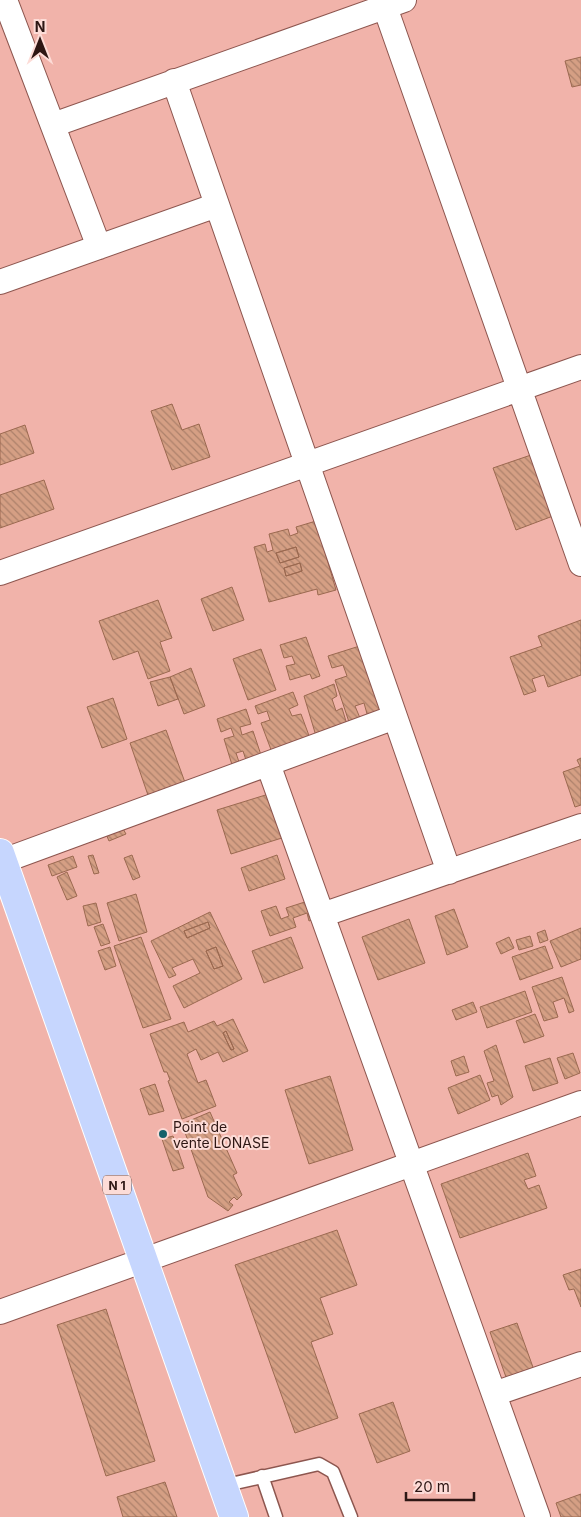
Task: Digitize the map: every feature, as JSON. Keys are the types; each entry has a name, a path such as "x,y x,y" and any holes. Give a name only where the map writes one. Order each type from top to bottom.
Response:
{"highway":[{"name":"N 1","path":"1,857 7,896 144,1260 234,1517"}],"street":[{"path":"5,0 99,247"},
{"path":"53,125 394,3 519,388 581,564"},
{"path":"174,81 449,872"},
{"path":"0,282 217,205"},
{"path":"0,573 581,367"},
{"path":"1,857 268,764 395,717"},
{"path":"268,764 538,1517"},
{"path":"322,915 581,826"},
{"path":"0,1312 581,1103"},
{"path":"494,1394 581,1364"}],"lane":[{"path":"222,1486 319,1464 333,1472 351,1517"},
{"path":"262,1476 276,1517"}],"building":[{"path":"581,57 581,85 572,87 565,61"},
{"path":"172,404 182,430 199,424 210,457 172,470 151,411"},
{"path":"25,425 34,453 0,465 0,434"},
{"path":"531,455 553,516 516,530 493,468"},
{"path":"44,480 54,509 0,528 0,495"},
{"path":"316,521 336,590 318,595 317,589 269,602 254,547 265,544 267,552 273,550 269,534 288,529 290,536 298,533 296,527","holes":["296,547 299,557 280,563 276,553","300,563 302,571 286,576 284,568"]},
{"path":"296,547 299,557 280,563 276,553"},
{"path":"300,563 302,571 286,576 284,568"},
{"path":"232,587 244,620 213,631 201,599"},
{"path":"158,600 172,638 160,642 170,671 148,679 138,651 113,660 99,621"},
{"path":"581,620 581,675 548,687 544,675 532,679 536,691 524,695 510,657 542,646 538,636"},
{"path":"306,637 320,676 312,679 310,674 290,680 286,666 295,664 292,656 284,658 280,645"},
{"path":"366,644 373,692 380,690 388,712 369,721 364,703 355,706 360,718 349,722 335,680 347,676 343,665 332,668 328,656"},
{"path":"261,649 276,690 248,700 233,659"},
{"path":"191,668 205,706 184,714 170,677"},
{"path":"170,677 178,699 158,706 150,682"},
{"path":"334,684 337,696 332,699 336,711 342,708 348,728 316,736 304,696"},
{"path":"293,692 298,705 289,709 292,716 301,714 311,741 273,755 261,723 270,720 267,711 258,714 255,706"},
{"path":"113,698 127,739 102,748 87,707"},
{"path":"246,709 251,724 240,727 242,735 253,731 262,758 247,763 243,751 236,753 240,765 233,768 224,739 234,736 231,728 221,732 217,719"},
{"path":"166,730 187,788 150,801 130,743"},
{"path":"581,758 581,805 575,807 563,772 580,766 577,760"},
{"path":"272,793 285,837 231,854 217,810"},
{"path":"122,827 126,834 109,841 106,834"},
{"path":"93,855 99,873 94,874 88,856"},
{"path":"132,855 140,877 133,880 124,858"},
{"path":"277,855 285,879 249,891 241,868"},
{"path":"73,856 77,867 52,876 48,865"},
{"path":"67,872 77,896 67,900 57,877"},
{"path":"136,894 147,932 119,941 107,903"},
{"path":"308,901 320,917 309,921 307,913 293,918 296,927 270,936 261,911 276,906 281,919 289,916 286,908"},
{"path":"96,903 101,922 88,926 83,906"},
{"path":"454,909 468,947 447,955 435,916"},
{"path":"210,912 242,979 184,1008 173,986 200,973 193,959 172,968 176,975 169,978 151,941","holes":["208,922 210,928 187,938 184,931","216,947 223,966 214,969 206,951"]},
{"path":"409,919 425,963 378,980 362,937"},
{"path":"208,922 210,928 187,938 184,931"},
{"path":"103,924 110,943 101,946 94,927"},
{"path":"581,928 581,959 561,967 550,941"},
{"path":"545,930 548,940 540,943 537,933"},
{"path":"530,936 533,946 519,950 516,940"},
{"path":"141,937 171,1019 143,1028 114,946"},
{"path":"291,937 303,968 264,983 252,951"},
{"path":"509,937 514,948 501,954 496,943"},
{"path":"545,946 553,968 520,980 512,957"},
{"path":"110,947 116,966 105,970 98,951"},
{"path":"216,947 223,966 214,969 206,951"},
{"path":"562,977 574,1011 569,1013 564,998 553,1002 558,1017 544,1021 532,987"},
{"path":"525,991 532,1012 487,1028 480,1007"},
{"path":"473,1002 477,1012 456,1020 452,1010"},
{"path":"535,1014 544,1036 524,1043 516,1021"},
{"path":"233,1019 248,1051 223,1062 218,1052 201,1060 196,1049 187,1054 198,1083 206,1080 216,1106 182,1119 168,1081 170,1080 167,1072 164,1072 150,1034 184,1022 188,1032 214,1021 217,1026","holes":["226,1031 234,1049 231,1050 223,1033"]},
{"path":"226,1031 234,1049 231,1050 223,1033"},
{"path":"496,1045 513,1097 501,1105 498,1095 492,1097 487,1083 494,1081 484,1051"},
{"path":"573,1053 580,1073 565,1079 557,1058"},
{"path":"464,1056 469,1072 456,1076 451,1061"},
{"path":"550,1058 558,1083 533,1091 525,1066"},
{"path":"480,1075 490,1100 458,1114 448,1088"},
{"path":"330,1076 353,1150 309,1164 285,1090"},
{"path":"155,1084 164,1111 149,1115 140,1089"},
{"path":"210,1112 237,1173 233,1175 242,1195 237,1200 234,1197 229,1202 233,1205 228,1211 208,1197 182,1124"},
{"path":"173,1136 184,1168 173,1171 162,1139"},
{"path":"528,1153 536,1176 524,1180 528,1189 539,1185 547,1208 460,1238 441,1184"},
{"path":"337,1230 357,1285 320,1298 333,1334 311,1342 338,1418 295,1433 235,1265"},
{"path":"581,1269 581,1307 574,1289 569,1290 563,1275"},
{"path":"106,1309 155,1461 106,1476 57,1325"},
{"path":"517,1323 534,1370 507,1380 490,1332"},
{"path":"393,1402 410,1451 377,1463 359,1414"},
{"path":"165,1482 177,1517 123,1517 117,1497"},
{"path":"581,1494 581,1517 561,1517 556,1503"}],"place":[{"name":"Point de vente LONASE","path":"163,1134"}]}
